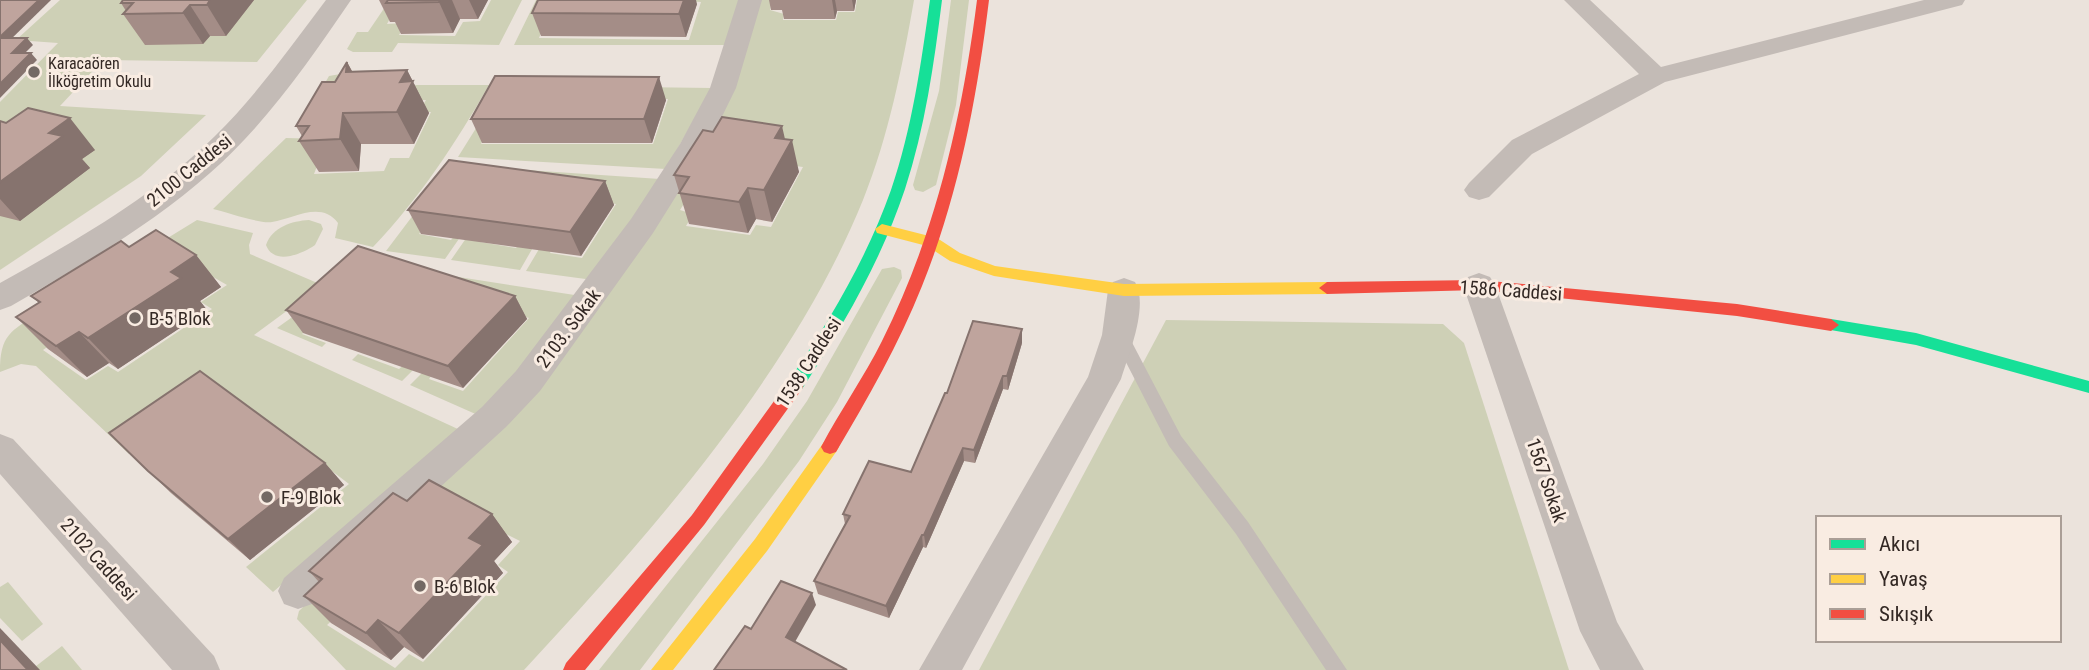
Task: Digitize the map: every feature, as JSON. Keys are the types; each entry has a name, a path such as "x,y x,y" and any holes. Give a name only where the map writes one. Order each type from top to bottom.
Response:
{"main road":[{"name":"1538 Caddesi","path":"573,670 669,556 771,419 823,343 882,229 913,132 928,67 936,0"},
{"path":"661,670 765,534 847,416 903,317 932,242 966,122 983,0"},
{"name":"1586 Caddesi","path":"882,229 932,242 955,257 994,271 1124,290 1178,292 1479,285 1737,310 1916,339 2089,387"}],"street":[{"name":"2100 Caddesi","path":"0,298 149,204 224,145 255,110 339,0"},
{"name":"2103. Sokak","path":"298,591 494,417 528,381 642,226 694,145 723,88 750,0"},
{"path":"1576,0 1656,76"},
{"path":"1479,190 1522,148 1656,76 1953,0"},
{"name":"1567 Sokak","path":"1479,285 1600,631 1623,670"},
{"path":"940,670 1104,379 1119,335 1124,290"},
{"name":"2102 Caddesi","path":"0,449 199,670"}],"lane":[{"path":"1119,335 1175,440 1242,527 1337,670"}],"green space":[{"path":"60,0 307,0 257,62 103,60 60,106 206,115 141,176 0,270 0,102 58,43 16,40"},
{"path":"491,0 522,0 499,45 398,43 392,52 353,52 347,49 357,32 368,32 385,7 396,7 387,24 406,23 399,35 455,36 463,22 480,21"},
{"path":"536,0 554,0 539,38 689,40 701,2 671,0 743,0 730,45 514,45"},
{"path":"761,0 772,0 770,10 784,14 783,20 836,20 838,12 855,12 857,0 914,0 894,101 872,176 834,264 798,327 715,449 620,564 524,670 346,670 297,619 299,611 358,554 341,612 327,625 395,668 409,654 423,662 508,572 498,565 520,541 449,505 415,518 683,184 695,186 680,210 693,214 686,226 750,235 756,225 771,227 803,167 788,165 701,175"},
{"path":"951,0 969,0 956,105 936,185 923,192 915,190 913,185 939,91"},
{"path":"352,72 371,85 489,85 436,170 406,210 373,247 335,238 338,223 323,213 306,213 266,222 213,209 286,138 323,139 311,160 319,161 314,174 384,171 390,158 409,158 431,112 419,112 426,100 362,101 330,128 297,128 335,85 325,83 329,76"},
{"path":"503,85 504,99 481,144 653,144 668,99 632,99 635,87 712,88 666,169 458,157"},
{"path":"451,165 660,179 593,280 526,271 542,244 553,246 550,253 582,258 616,204 460,182 419,234 451,240 458,232 463,233 445,259 386,251"},
{"path":"197,220 253,233 249,245 250,254 322,285 254,335 460,430 273,592 246,567 349,484 223,388 129,454 36,366 21,364 0,372 2,350 9,335 40,313 65,335 43,350 86,380 108,366 118,372 212,309 201,302 227,285 182,259 91,285"},
{"path":"309,220 321,224 323,229 315,245 303,252 282,257 270,251 266,245 278,229"},
{"path":"469,234 480,242 516,248 521,242 535,244 520,270 451,260"},
{"path":"375,264 581,296 480,416 410,385 426,369 434,372 429,379 463,391 529,318 372,268 302,334 326,343 322,347 277,328 362,267"},
{"path":"894,267 901,270 902,278 837,402 799,461 640,670 599,670 763,464 807,401 882,269"},
{"path":"1166,320 1443,324 1464,343 1569,670 979,670"},
{"path":"358,354 399,369 406,363 416,367 402,381 352,360"},
{"path":"8,582 43,624 22,641 0,618 0,587"},
{"path":"62,646 82,670 31,670"}],"building":[{"path":"0,0 39,0 0,37"},
{"path":"123,0 210,0 207,5 190,5 183,13 123,14 133,3 121,3"},
{"path":"388,0 440,0 386,3"},
{"path":"538,0 684,0 679,14 532,13"},
{"path":"0,38 27,38 12,53 31,53 0,84"},
{"path":"347,62 346,72 407,70 400,82 413,81 397,112 343,113 340,139 299,141 309,126 296,126 322,82 335,82"},
{"path":"495,76 659,77 644,119 471,119"},
{"path":"28,108 70,118 49,133 63,136 0,182 0,121 6,123"},
{"path":"722,117 782,126 775,138 792,140 764,190 748,188 739,202 679,193 689,177 674,175 703,130 713,132"},
{"path":"449,160 605,181 570,232 408,210"},
{"path":"156,230 196,255 171,272 181,278 88,338 79,332 56,346 16,317 40,302 31,296 121,241 129,247"},
{"path":"358,246 515,296 448,366 286,310"},
{"path":"973,321 1022,329 1007,376 1003,376 974,450 963,448 924,535 886,606 814,581 850,516 843,514 869,461 911,472 947,393"},
{"path":"200,371 325,463 228,539 148,471 109,433"},
{"path":"429,480 492,514 469,538 483,545 399,633 378,620 366,633 304,596 322,579 309,571 393,493 407,501"},
{"path":"781,581 812,593 786,637 847,670 714,670 745,626 751,629"},
{"path":"0,640 28,670 0,670"}],"traffic: fast":[{"path":"796,384 853,290 878,241 898,189 922,96 936,0"},
{"path":"1831,325 1916,339 2089,387"}],"traffic: slow":[{"path":"882,229 932,242 955,257 994,271 1124,290 1327,288"},
{"path":"661,670 761,545 830,447"}],"traffic: jam":[{"path":"830,447 890,340 935,233 965,121 983,0"},
{"path":"1327,288 1479,285 1737,310 1831,325"},
{"path":"573,670 698,520 796,384"}],"place":[{"name":"Karacaören İlköğretim Okulu","path":"34,72"},
{"name":"B-5 Blok","path":"135,318"},
{"name":"F-9 Blok","path":"267,497"},
{"name":"B-6 Blok","path":"420,586"}]}
